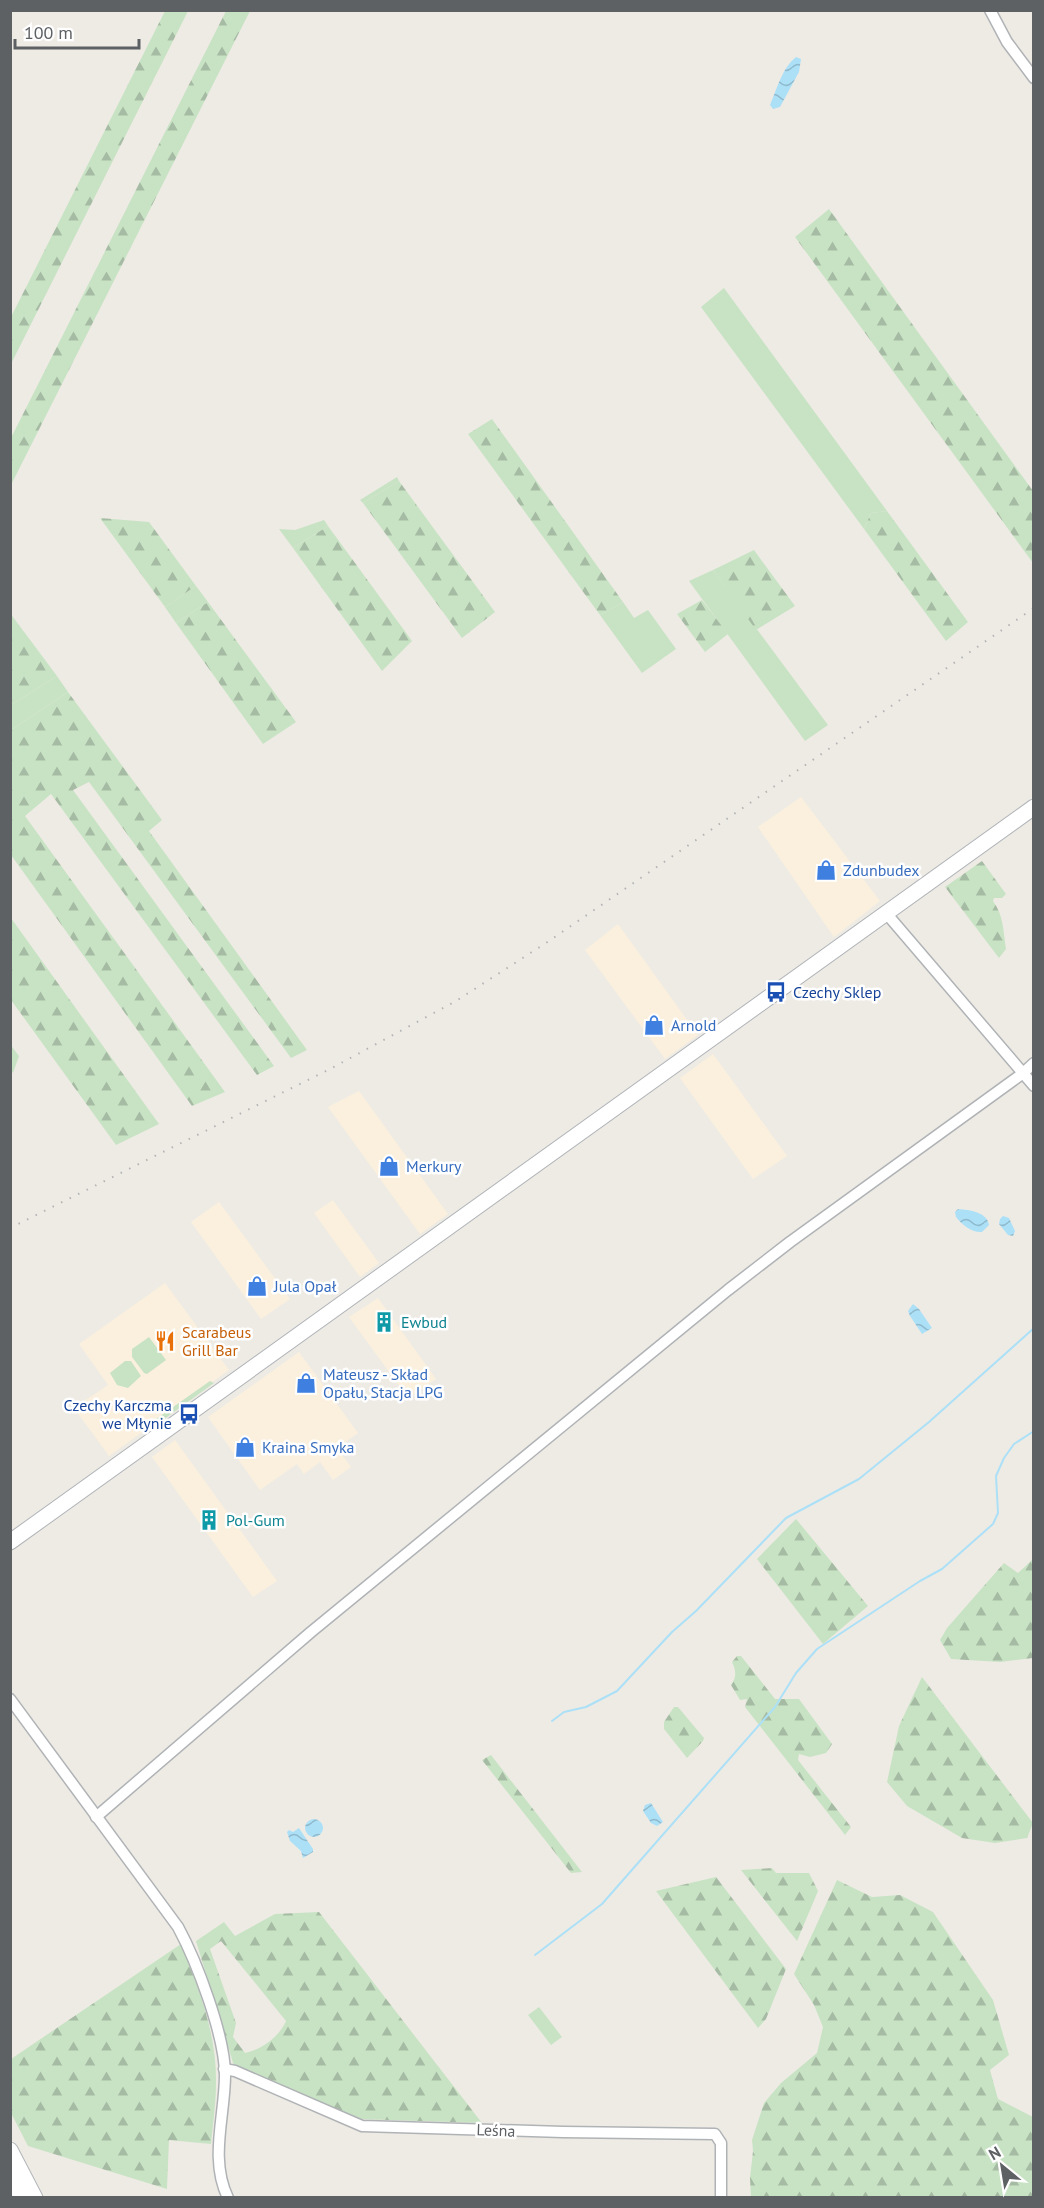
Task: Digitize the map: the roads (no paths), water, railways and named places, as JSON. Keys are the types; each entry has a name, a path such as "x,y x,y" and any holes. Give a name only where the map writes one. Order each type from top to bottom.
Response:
{"main road":[{"path":"10,1542 1034,807"},
{"path":"10,2150 35,2198"},
{"path":"10,2175 22,2198"}],"street":[{"path":"990,10 1007,42 1034,78"},
{"path":"886,913 1034,1086"},
{"path":"96,1817 310,1632 728,1290 1034,1063"},
{"path":"10,1699 178,1927 189,1947 216,2027 224,2068 218,2147 220,2171 228,2198"},
{"name":"Leśna","path":"224,2068 362,2126 715,2134 721,2143 721,2198"}],"water":[{"path":"796,57 801,59 799,72 780,107 773,109 770,105 780,79"},
{"path":"958,1209 981,1214 989,1225 982,1232 971,1230 956,1217 955,1212"},
{"path":"1003,1216 1009,1218 1015,1231 1013,1236 1008,1235 999,1224"},
{"path":"913,1304 932,1328 922,1334 908,1311"},
{"path":"651,1803 663,1822 657,1826 651,1823 643,1811 645,1805"},
{"path":"314,1819 320,1822 323,1828 320,1834 314,1837 308,1834 305,1828 308,1822"},
{"path":"299,1828 313,1849 313,1852 303,1858 301,1851 290,1841 287,1832 289,1830 293,1832"}],"waterway":[{"path":"552,1721 564,1712 586,1707 617,1691 672,1632 696,1611 786,1518 859,1479 929,1422 1034,1328"},
{"path":"535,1955 602,1904 775,1707 796,1673 817,1649 942,1569 993,1524 998,1513 996,1476 1004,1458 1014,1444 1034,1431"}],"railway":[{"path":"10,1228 330,1069 456,1001 549,941 1034,608"}],"place":[{"name":"Zdunbudex","path":"826,870"},
{"name":"Czechy Sklep","path":"776,992"},
{"name":"Arnold","path":"654,1025"},
{"name":"Merkury","path":"389,1166"},
{"name":"Jula Opał","path":"257,1286"},
{"name":"Ewbud","path":"384,1322"},
{"name":"Scarabeus Grill Bar","path":"165,1341"},
{"name":"Mateusz - Skład Opału, Stacja LPG","path":"306,1383"},
{"name":"Czechy Karczma we Młynie","path":"189,1414"},
{"name":"Kraina Smyka","path":"245,1447"},
{"name":"Pol-Gum","path":"209,1520"}]}
